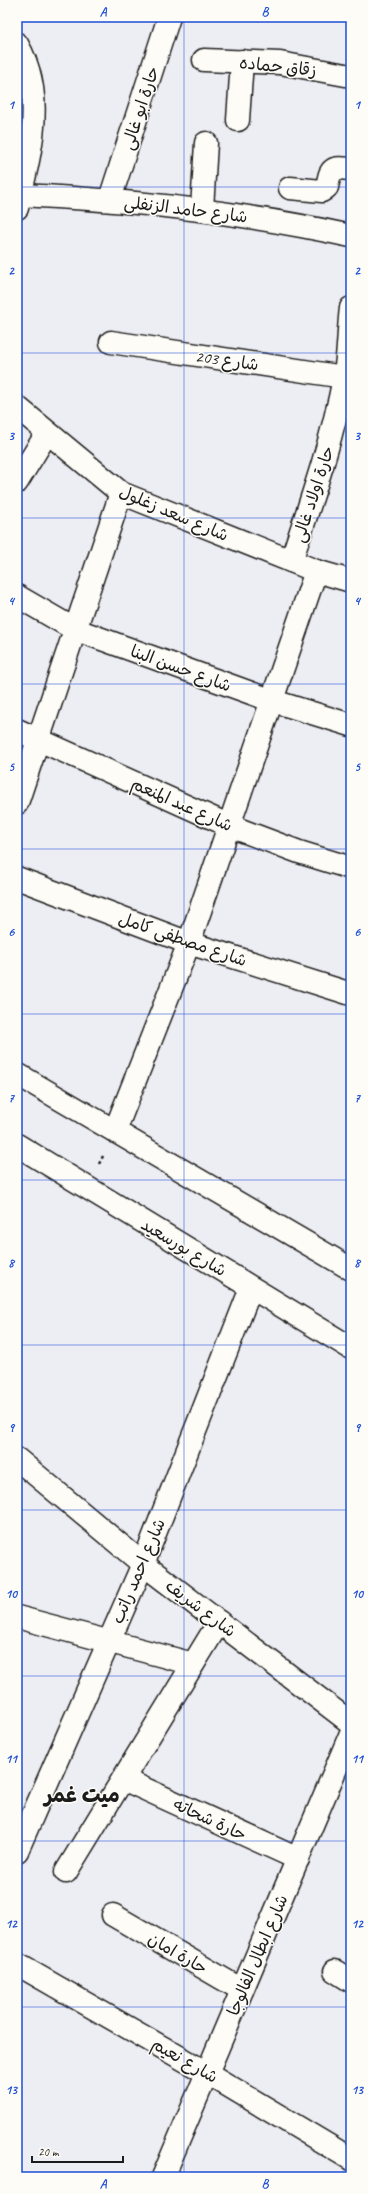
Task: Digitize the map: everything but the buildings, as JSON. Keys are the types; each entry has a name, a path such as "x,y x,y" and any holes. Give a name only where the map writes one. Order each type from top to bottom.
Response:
{"street":[{"name":"حارة ابو غالى","path":"110,199 169,17"},
{"path":"17,44 25,58 32,85 35,112 32,140 19,202"},
{"name":"زقاق حماده","path":"204,60 280,63 351,76"},
{"path":"238,120 242,61"},
{"path":"202,209 206,143"},
{"path":"290,188 322,191 327,187 329,173 333,169 351,169"},
{"name":"شارع حامد الزنفلى","path":"19,202 110,199 202,209 282,222 351,236"},
{"name":"حارة اولاد غالى","path":"291,561 323,464 344,377 349,351 351,308"},
{"name":"شارع 203","path":"111,342 344,377"},
{"name":"شارع سعد زغلول","path":"17,408 121,493 316,571 351,581"},
{"path":"17,482 47,433"},
{"path":"17,803 74,629 121,493"},
{"path":"115,1131 189,943 316,571"},
{"name":"شارع حسن البنا","path":"17,596 74,629 272,701 351,725"},
{"name":"شارع عبد المنعم","path":"17,730 38,741 230,826 299,852 351,868"},
{"name":"شارع مصطفى كامل","path":"17,878 189,943 351,994"},
{"path":"17,1074 351,1268"},
{"name":"شارع بورسعيد","path":"17,1145 351,1348"},
{"name":"شارع احمد راتب","path":"17,1851 143,1564 251,1288"},
{"name":"شارع شريف","path":"17,1459 143,1564 351,1723"},
{"path":"17,1617 193,1664"},
{"path":"66,1872 219,1622"},
{"name":"شارع ابطال الفالوجا","path":"163,2177 351,1733"},
{"name":"حارة شحاته","path":"123,1779 298,1859"},
{"name":"حارة امان","path":"113,1915 242,1990"},
{"name":"شارع نعيم","path":"17,1964 350,2156"}],"path":[{"path":"88,1188 115,1131"}],"district":[{"name":"ميت غمر","path":"82,1795"}]}
